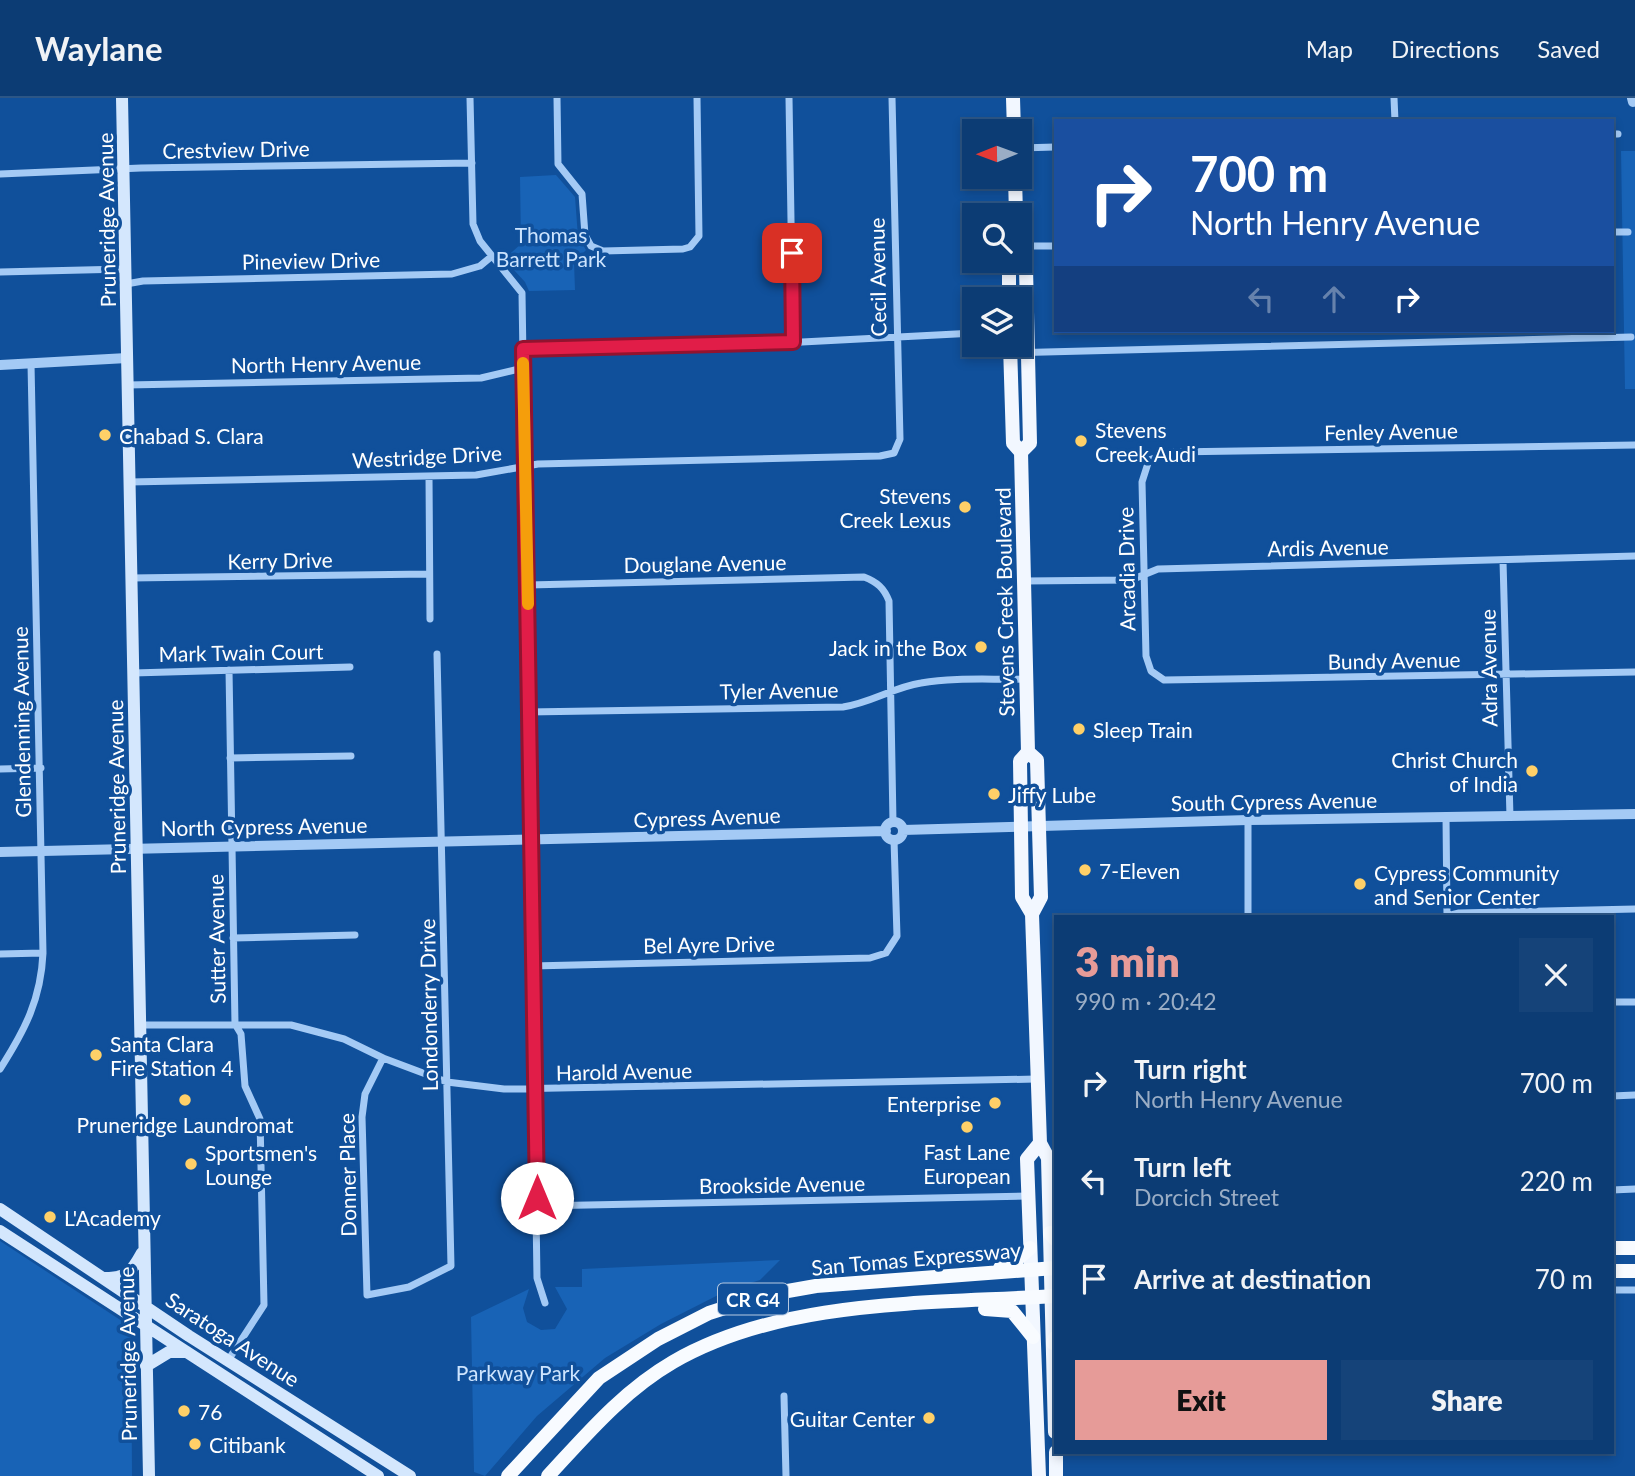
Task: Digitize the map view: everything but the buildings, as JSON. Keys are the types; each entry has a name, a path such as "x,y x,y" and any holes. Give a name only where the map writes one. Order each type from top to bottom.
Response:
{"highway":[{"path":"986,1272 1014,1262 1030,1248"},
{"path":"1614,1248 1635,1248"},
{"name":"San Tomas Expressway","path":"507,1474 599,1378 658,1339 709,1313 765,1295 816,1286 1053,1269"},
{"path":"1614,1271 1635,1271"},
{"name":"CR G4","path":"548,1476 617,1402 672,1363 719,1339 772,1322 817,1313 1054,1296"},
{"path":"920,1305 1012,1311 1033,1337"}],"main road":[{"name":"Pruneridge Avenue","path":"122,98 149,1476"},
{"path":"1013,98 1014,119"},
{"name":"Stevens Creek Boulevard","path":"1010,357 1013,443 1021,452 1028,752 1020,761 1022,897 1032,914 1036,1079 1040,1143 1048,1158 1053,1236 1054,1341"},
{"name":"Stevens Creek Boulevard","path":"1021,452 1030,443 1028,357"},
{"name":"Stevens Creek Boulevard","path":"1028,752 1038,760 1041,897 1032,914"},
{"name":"Stevens Creek Boulevard","path":"1039,1476 1027,1159 1040,1143"},
{"name":"Saratoga Avenue","path":"0,1209 102,1278 410,1476"},
{"name":"Saratoga Avenue","path":"0,1231 379,1476"},
{"path":"102,1278 123,1278 131,1273 144,1249"},
{"path":"146,1366 169,1352 187,1352"},
{"path":"1056,1454 1056,1476"}],"street":[{"path":"470,98 473,224 480,241 520,287 536,1090 537,1278 545,1303"},
{"path":"557,98 558,164 582,194 586,238 591,246 603,251 683,249 695,242 699,236 697,98"},
{"path":"789,98 793,342"},
{"name":"Cecil Avenue","path":"892,98 900,439 894,453"},
{"path":"1394,98 1395,119"},
{"path":"1032,148 1054,147"},
{"name":"Crestview Drive","path":"0,174 124,169 472,163"},
{"path":"1614,233 1628,232"},
{"path":"1032,246 1054,246"},
{"name":"Pineview Drive","path":"126,284 143,281 452,274 480,266 492,256"},
{"path":"0,272 125,269"},
{"path":"523,349 793,342 962,334"},
{"path":"1032,352 1631,337"},
{"path":"0,365 127,358"},
{"name":"Glendenning Avenue","path":"0,1069 26,1028 36,1004 43,953 31,364"},
{"name":"North Henry Avenue","path":"128,385 481,378 523,368"},
{"name":"Fenley Avenue","path":"1149,460 1172,452 1635,445"},
{"name":"Westridge Drive","path":"130,482 429,477 477,475 524,467 880,456 894,453"},
{"name":"Arcadia Drive","path":"1149,460 1142,482 1143,575 1146,656 1155,675"},
{"path":"429,477 430,619"},
{"name":"Ardis Avenue","path":"1024,580 1131,580 1158,569 1635,556"},
{"name":"Adra Avenue","path":"1503,561 1510,817"},
{"name":"Kerry Drive","path":"131,578 429,574"},
{"name":"Douglane Avenue","path":"527,585 864,577 881,586 889,601 891,694"},
{"name":"Londonderry Drive","path":"367,1295 409,1287 450,1266 437,654"},
{"name":"Mark Twain Court","path":"133,673 350,667"},
{"name":"Sutter Avenue","path":"229,670 235,1024 241,1034 245,1086 260,1119 264,1305 229,1359"},
{"name":"Bundy Avenue","path":"1155,675 1175,682 1635,672"},
{"name":"Tyler Avenue","path":"528,712 843,706 891,694 922,682 1026,679"},
{"path":"889,827 901,825 903,830 900,838 894,840 887,836 891,694"},
{"path":"230,758 351,756"},
{"path":"0,769 40,768"},
{"name":"South Cypress Avenue","path":"1039,826 1635,814"},
{"path":"1446,816 1447,915"},
{"path":"1248,820 1248,915"},
{"path":"903,830 1039,826"},
{"name":"Cypress Avenue","path":"530,841 889,827"},
{"name":"Bel Ayre Drive","path":"532,966 870,958 886,953 897,936 894,840"},
{"name":"North Cypress Avenue","path":"0,852 530,841"},
{"path":"1451,915 1635,909"},
{"path":"233,938 355,935"},
{"path":"0,954 43,953"},
{"path":"1614,1002 1635,1002"},
{"name":"Harold Avenue","path":"140,1025 291,1025 344,1039 383,1058 447,1082 536,1090 1036,1079"},
{"name":"Donner Place","path":"367,1295 362,1117 365,1094 383,1058"},
{"path":"1614,1096 1635,1095"},
{"path":"1614,1190 1635,1189"},
{"name":"Brookside Avenue","path":"537,1206 1028,1196"},
{"path":"1614,1290 1635,1290"},
{"path":"784,1396 786,1476"}],"green space":[{"path":"1621,151 1635,151 1635,389 1625,389"},
{"name":"Thomas Barrett Park","path":"556,175 575,197 578,237 586,250 574,262 575,290 529,291 525,282 504,259 521,244 520,177"},
{"path":"0,1241 131,1327 132,1476 0,1476"},
{"name":"Parkway Park","path":"780,1260 760,1280 728,1290 661,1324 605,1358 537,1416 485,1476 474,1472 471,1317 529,1289 523,1308 527,1322 541,1330 555,1329 567,1309 555,1287 582,1287 582,1269"}],"slow traffic":[{"path":"523,363 528,604"}],"place":[{"name":"Chabad S. Clara","path":"105,435"},
{"name":"Stevens Creek Audi","path":"1081,441"},
{"name":"Stevens Creek Lexus","path":"965,507"},
{"name":"Jack in the Box","path":"981,647"},
{"name":"Sleep Train","path":"1079,729"},
{"name":"Christ Church of India","path":"1532,771"},
{"name":"Jiffy Lube","path":"994,794"},
{"name":"7-Eleven","path":"1085,870"},
{"name":"Cypress Community and Senior Center","path":"1360,884"},
{"name":"Santa Clara Fire Station 4","path":"96,1055"},
{"name":"Pruneridge Laundromat","path":"185,1100"},
{"name":"Enterprise","path":"995,1103"},
{"name":"Fast Lane European","path":"967,1127"},
{"name":"Sportsmen's Lounge","path":"191,1164"},
{"name":"L'Academy","path":"50,1217"},
{"name":"76","path":"184,1411"},
{"name":"Guitar Center","path":"929,1418"},
{"name":"Citibank","path":"195,1444"}],"route":[{"path":"537,1198 523,349 793,342 792,253"}]}
